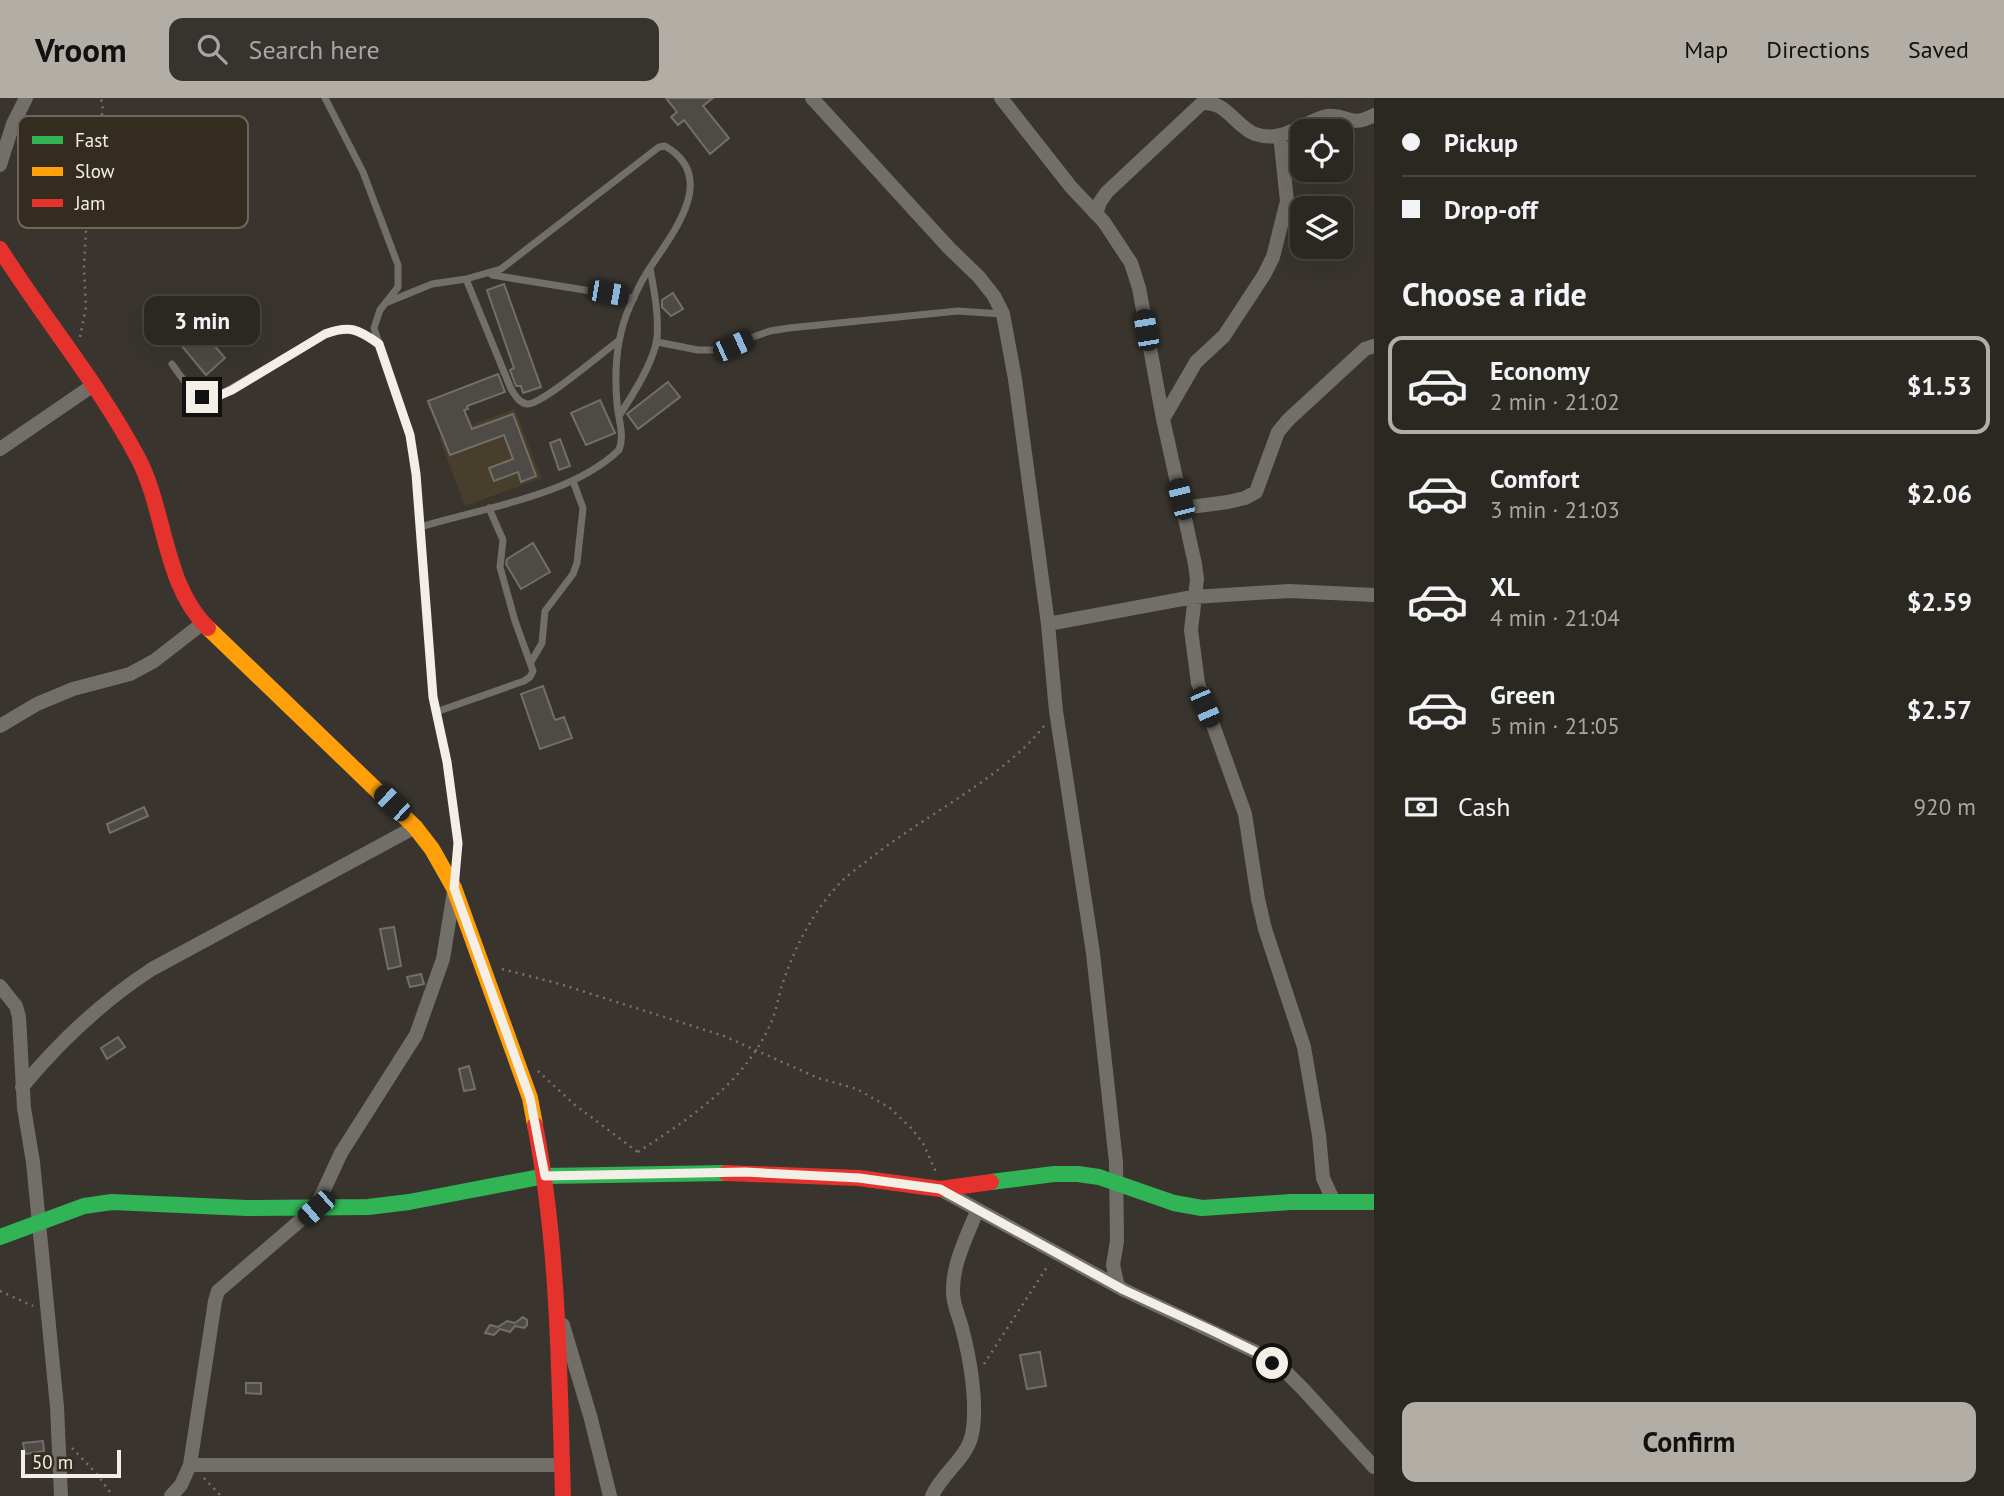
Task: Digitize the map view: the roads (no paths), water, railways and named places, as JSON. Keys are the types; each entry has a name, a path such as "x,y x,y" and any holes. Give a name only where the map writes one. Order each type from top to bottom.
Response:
{"street":[{"path":"0,165 13,124 26,98"},
{"path":"812,98 949,248 979,277 994,296 1003,314 1016,379 1048,624 1056,711 1093,953 1117,1182 1117,1241 1113,1265 1118,1287"},
{"path":"1001,98 1071,187 1097,214 1131,263 1139,288 1197,579 1191,630 1198,683 1245,814 1251,839 1258,899 1265,929 1304,1047 1319,1135 1322,1178 1334,1202"},
{"path":"1097,214 1100,202 1107,192 1201,104 1207,102 1217,105 1251,133 1261,136 1280,135 1328,116 1352,122 1363,121 1374,115"},
{"path":"1163,419 1196,362 1224,336 1273,257 1287,201 1280,135"},
{"path":"0,249 138,458 157,505 179,583 188,604 203,623 415,827 432,849 454,888 530,1098 545,1176 557,1306 563,1496"},
{"path":"1183,508 1228,502 1256,492 1278,432 1366,349 1374,346"},
{"path":"0,450 92,386"},
{"path":"1048,624 1194,597 1289,591 1374,595"},
{"path":"0,726 37,704 73,690 130,674 154,661 203,623"},
{"path":"22,1087 74,1030 116,993 143,975 415,827"},
{"path":"171,1496 181,1485 190,1465 218,1291 316,1208 341,1153 416,1035 443,959 454,888"},
{"path":"3,994 16,1006 19,1017 22,1087 33,1162 48,1313 61,1496"},
{"path":"0,1237 84,1206 112,1202 235,1207 368,1208 545,1176 745,1172 859,1178 940,1189 1054,1174 1099,1177 1174,1203 1202,1208 1374,1202"},
{"path":"940,1189 1118,1287 1246,1347 1287,1373 1374,1467"},
{"path":"932,1496 938,1483 966,1451 973,1431 970,1364 952,1291 962,1249 977,1211"},
{"path":"557,1306 591,1419 610,1496"},
{"path":"190,1465 561,1465"}],"lane":[{"path":"325,98 363,172 398,265 398,287 380,310 374,328 410,435 416,474 426,626 436,712 451,787 458,843 454,888"},
{"path":"388,302 432,284 466,279 501,269 652,152 665,146 675,151 687,167 691,187 681,220 634,298 617,342 615,370 622,442 619,450 602,464 573,481 420,527"},
{"path":"619,417 657,342 658,319 650,268"},
{"path":"488,274 634,298"},
{"path":"466,279 511,389 520,401 527,404 551,393 617,342"},
{"path":"657,342 698,350 716,350 770,331 789,328 958,311 1003,314"},
{"path":"172,364 186,383 202,397 216,397 325,334 341,328 353,329 379,344"},
{"path":"531,662 542,643 545,611 573,574 577,563 583,508 573,481"},
{"path":"436,712 524,681 533,671 500,567 503,540 489,508"}]}
